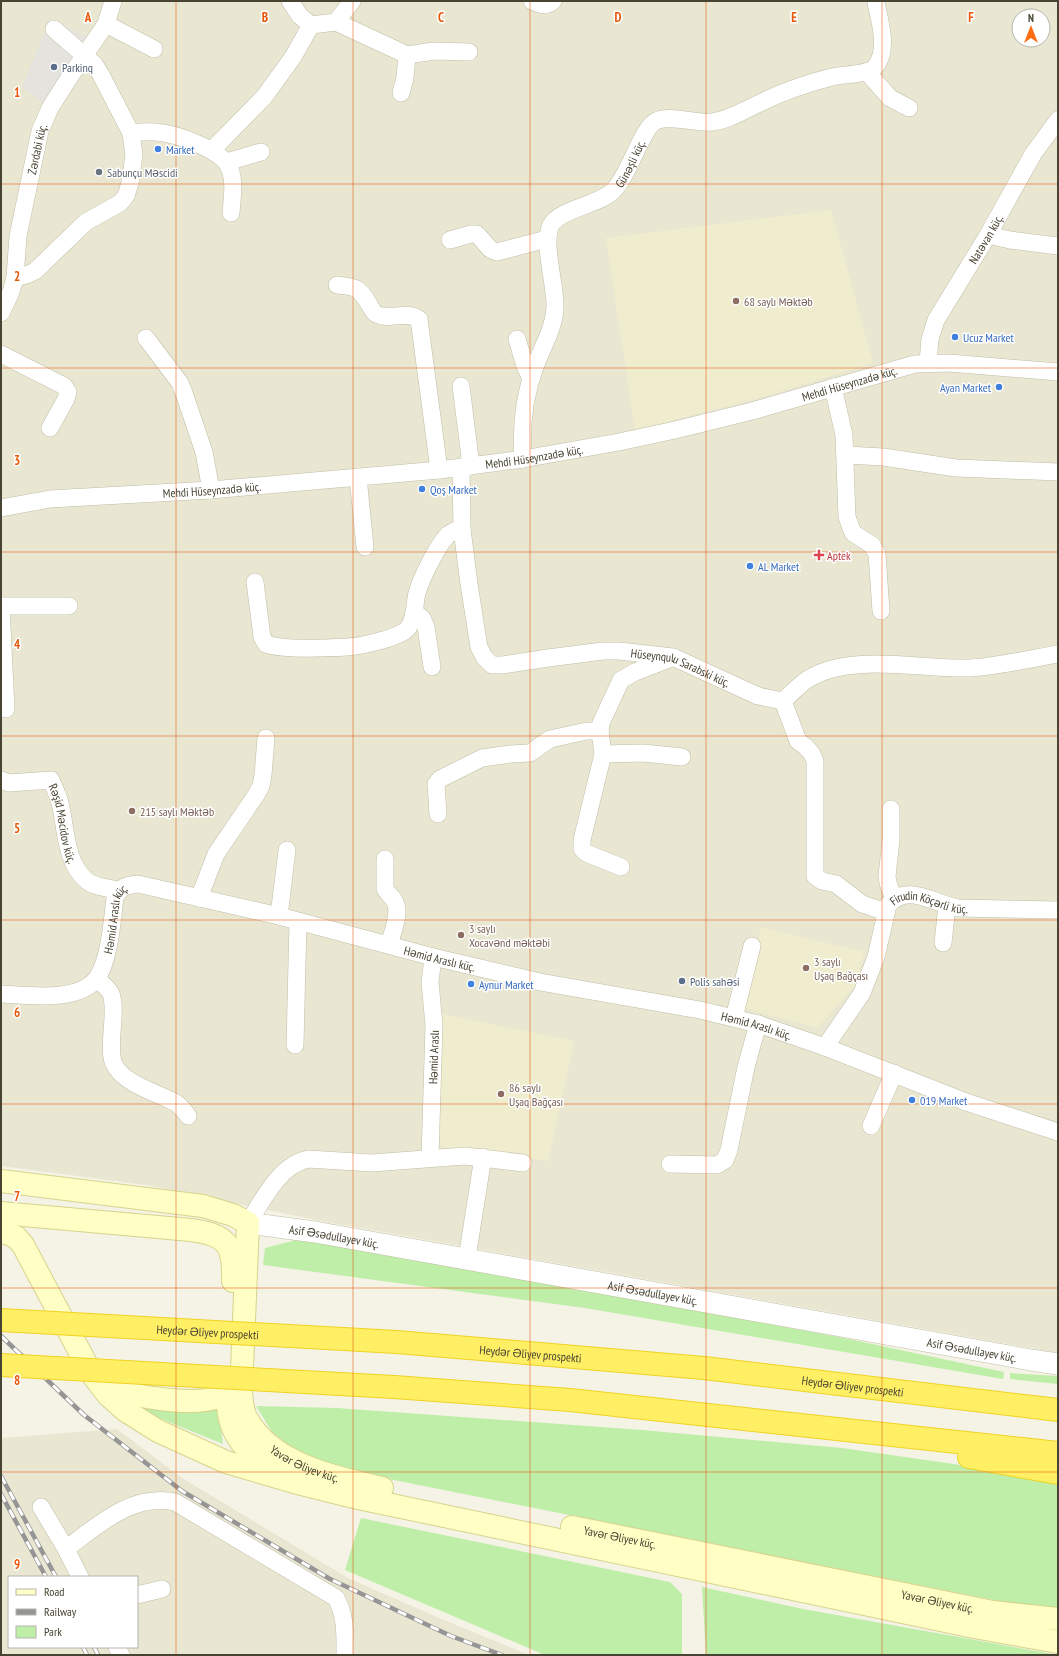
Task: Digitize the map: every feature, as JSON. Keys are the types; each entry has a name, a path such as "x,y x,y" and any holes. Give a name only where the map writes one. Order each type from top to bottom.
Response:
{"highway":[{"name":"Heydər Əliyev prospekti","path":"1,1320 397,1342 704,1368 1058,1410"},
{"path":"1,1365 570,1400 1058,1453"},
{"path":"767,1422 1058,1473"}],"main road":[{"path":"1,1181 203,1206 233,1215 248,1223"},
{"path":"1,1198 248,1223"},
{"path":"1,1213 191,1230 214,1235 222,1239 229,1247 233,1267 228,1391 229,1414 237,1436 253,1456 294,1482"},
{"name":"Yavər Əliyev küç.","path":"248,1223 241,1374 242,1406 246,1418 253,1430 274,1450 291,1460 331,1475 368,1485 550,1523 993,1612 1058,1619"},
{"name":"Yavər Əliyev küç.","path":"1,1231 16,1237 23,1245 81,1356 97,1382 119,1406 158,1431 226,1462 294,1482 358,1498 974,1627 1058,1642"},
{"path":"97,1382 111,1390 124,1394 174,1400 214,1399 228,1391 237,1382 241,1374"}],"street":[{"name":"Zərdabi küç.","path":"1,314 11,292 14,278 18,236 34,153 40,131 50,108 68,78 85,56 106,24 113,1"},
{"path":"290,1 300,16 311,25 336,22 407,56 434,51 469,52"},
{"path":"336,22 352,1"},
{"path":"532,1 540,5 549,4 553,1"},
{"path":"876,3 883,33 882,45 875,67 867,72 890,98 910,108"},
{"path":"106,24 154,49"},
{"path":"212,150 264,97 293,57 311,25"},
{"path":"14,278 30,274 35,271 86,222 120,203 126,196 130,183 134,155 130,133 95,65 54,29"},
{"path":"401,93 405,78 407,56"},
{"name":"Günəşli küç.","path":"523,459 522,424 531,379 534,368 553,325 555,310 555,296 548,239 550,227 555,218 598,201 613,191 624,177 648,128 656,121 668,119 710,122 721,121 780,94 832,77 867,72"},
{"name":"Natəvan küç.","path":"928,363 930,339 936,320 988,235 1033,154 1058,120"},
{"path":"130,133 154,132 168,134 212,150 227,162 231,170 233,184 231,213"},
{"path":"227,162 261,152"},
{"path":"450,240 470,234 477,234 490,249 497,252 548,239"},
{"path":"988,235 1010,240 1058,246"},
{"path":"337,286 355,287 362,292 375,314 382,317 414,315 419,319 439,470"},
{"path":"146,338 180,383 204,452 211,490"},
{"path":"517,339 525,366 531,379"},
{"path":"1,354 64,386 68,392 66,399 50,428"},
{"name":"Mehdi Hüseynzadə küç.","path":"1,508 50,500 211,490 439,470 523,459 612,444 675,430 752,410 899,368 928,363 949,363 1058,372"},
{"name":"Hüseynqulu Sarabski küç.","path":"461,386 466,467 462,528 479,647 484,657 492,665 503,665 603,651 619,651 673,657 758,696 783,701"},
{"path":"833,387 844,435 846,455 847,517 853,532 872,545 877,554 881,612"},
{"path":"846,455 883,457 956,468 1058,472"},
{"path":"358,477 365,547"},
{"path":"255,582 262,636 266,644 273,646 348,647 361,645 400,634 407,630 412,622 416,595 421,579 446,536 454,530 462,528"},
{"path":"6,709 1,606 69,606"},
{"path":"414,612 422,618 426,627 432,667"},
{"path":"891,809 887,876 890,905 862,904 836,884 822,881 815,876 814,761 812,754 806,746 798,741 783,701 809,679 826,671 840,667 860,664 972,668 1058,654"},
{"path":"621,867 586,853 582,849 582,840 603,754 600,732 601,723 621,680 635,672 673,657"},
{"path":"438,814 436,784 440,779 482,758 530,753 550,739 587,731 600,732"},
{"path":"199,898 216,854 261,786 266,738"},
{"path":"603,754 643,753 682,757"},
{"name":"Rəşid Məcidov küç.","path":"1,780 9,783 51,780 60,803 70,852 77,869 86,881 98,886 118,890"},
{"path":"280,916 287,850"},
{"path":"385,859 385,889 394,899 397,915 389,946"},
{"name":"Həmid Araslı küç.","path":"97,978 105,958 115,898 118,890 122,887 138,884 280,916 389,946 540,982 700,1010 758,1024 825,1047 966,1102 1058,1132"},
{"name":"Firudin Köçərli küç.","path":"825,1047 862,993 876,957 890,905 902,895 911,894 925,897 947,906 977,909 1058,910"},
{"path":"943,944 947,906"},
{"path":"295,1045 298,922"},
{"path":"734,1018 752,946"},
{"name":"Həmid Araslı","path":"430,1158 434,1025 430,982 433,957"},
{"path":"1,994 61,996 78,991 97,978 110,992 112,1002 112,1055 117,1069 120,1073 140,1086 176,1103 182,1107 188,1116"},
{"path":"670,1164 717,1165 725,1160 729,1150 746,1067 758,1024"},
{"path":"871,1126 894,1073"},
{"path":"248,1223 267,1192 280,1177 291,1166 299,1161 308,1159 372,1163 465,1156 523,1163"},
{"path":"467,1258 483,1158"},
{"name":"Asif Əsədullayev küç.","path":"248,1223 308,1230 1058,1364"},
{"path":"66,1549 114,1514 128,1507 154,1500 175,1502 336,1598 342,1608 345,1626 345,1655"},
{"path":"41,1508 66,1549 80,1576"},
{"path":"138,1595 162,1589"}],"shaded area":[{"path":"1,1 1058,1 1058,1353 321,1221 146,1185 1,1166"},
{"name":"Parkinq","path":"50,19 95,41 50,108 22,87"},
{"name":"68 saylı Məktəb","path":"831,210 873,363 759,398 635,430 606,238"},
{"name":"3 saylı Uşaq Bağçası","path":"761,927 864,952 857,984 817,1028 741,1007"},
{"name":"86 saylı Uşaq Bağçası","path":"442,1014 574,1041 548,1161 440,1147"},
{"path":"117,1429 182,1478 348,1578 529,1655 1,1655 1,1438"}],"green space":[{"path":"304,1238 844,1338 1004,1372 1003,1379 585,1308 263,1265 265,1248"},
{"path":"1010,1373 1058,1376 1058,1384 1010,1379"},
{"path":"136,1405 218,1408 223,1444 154,1416"},
{"path":"256,1406 337,1408 642,1430 842,1448 1058,1479 1058,1609 1004,1602 339,1469 296,1451 272,1432"},
{"path":"361,1518 670,1582 682,1594 682,1655 545,1655 345,1570"},
{"path":"702,1587 803,1609 1058,1655 706,1655"}],"railway":[{"path":"1,1336 84,1415 182,1491 330,1579 451,1636 502,1655"},
{"path":"1,1476 55,1576"},
{"path":"1,1494 45,1576"},
{"path":"84,1648 87,1655"},
{"path":"94,1648 98,1655"}],"place":[{"name":"Parkinq","path":"54,67"},
{"name":"Market","path":"158,149"},
{"name":"Sabunçu Məscidi","path":"99,172"},
{"name":"68 saylı Məktəb","path":"736,301"},
{"name":"Ucuz Market","path":"955,337"},
{"name":"Ayan Market","path":"999,387"},
{"name":"Qoş Market","path":"422,489"},
{"name":"Aptek","path":"819,555"},
{"name":"AL Market","path":"750,566"},
{"name":"215 saylı Məktəb","path":"132,811"},
{"name":"3 saylı Xocavənd məktəbi","path":"461,935"},
{"name":"3 saylı Uşaq Bağçası","path":"806,968"},
{"name":"Polis sahəsi","path":"682,981"},
{"name":"Aynur Market","path":"471,984"},
{"name":"86 saylı Uşaq Bağçası","path":"501,1094"},
{"name":"019 Market","path":"912,1100"}]}
